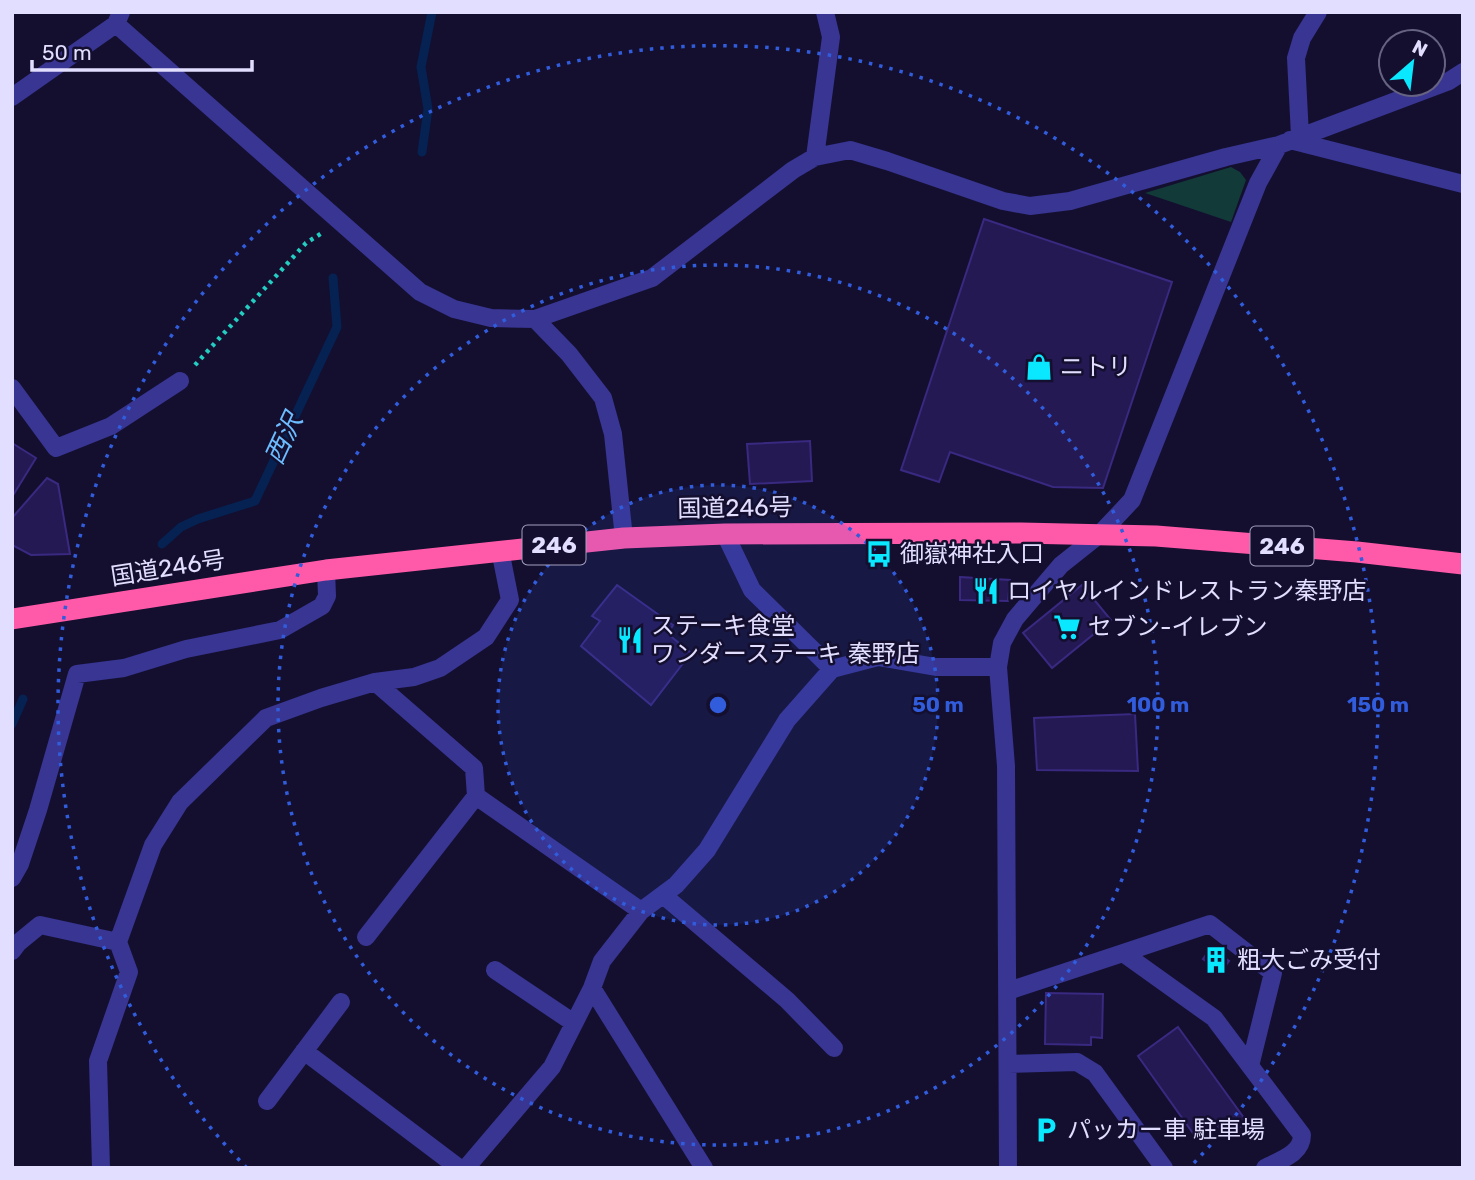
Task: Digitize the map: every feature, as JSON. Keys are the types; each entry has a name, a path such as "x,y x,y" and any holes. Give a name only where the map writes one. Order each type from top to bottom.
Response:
{"highway":[{"name":"国道246号","path":"12,619 327,570 624,538 725,534 1100,534 1357,552 1463,564"}],"street":[{"path":"815,157 831,37 825,12"},
{"path":"1008,1168 1006,766 998,667 1002,643 1015,619 1061,565 1100,534 1132,500 1258,183 1290,141 1296,58 1302,38 1318,12"},
{"path":"12,97 118,18 339,222 421,292 454,309 491,318 536,319 652,278 793,170 815,157 850,150 1003,201 1030,206 1070,201 1290,141 1449,81 1463,72"},
{"path":"1290,141 1463,184"},
{"path":"536,319 569,354 603,398 613,434 624,538"},
{"path":"12,388 55,448 111,426 180,381"},
{"path":"725,534 752,590 832,669"},
{"path":"101,1168 98,1061 129,972 118,942 153,845 180,802 265,718 375,682 414,677 440,668 486,637 510,600 500,550"},
{"path":"12,878 20,864 38,810 77,674 124,668 186,649 280,630 322,606 327,596 327,570"},
{"path":"466,1168 552,1067 592,988 602,961 641,911 676,885 707,850 787,720 832,669 878,657 936,667 998,667"},
{"path":"366,937 476,796 474,768 375,682"},
{"path":"476,796 641,911"},
{"path":"663,895 787,1000 834,1048"},
{"path":"1008,991 1210,924 1273,973 1250,1066"},
{"path":"12,951 40,925 118,942"},
{"path":"1123,953 1214,1018 1302,1135 1302,1143 1297,1150 1265,1168"},
{"path":"495,970 574,1023"},
{"path":"592,988 704,1168"},
{"path":"267,1101 341,1002"},
{"path":"304,1051 459,1168"},
{"path":"1009,1064 1077,1062 1084,1065 1095,1073 1164,1168"}],"path":[{"path":"180,381 306,243 339,222"}],"green space":[{"path":"1231,167 1240,172 1246,180 1231,222 1145,193"}],"building":[{"name":"ニトリ","path":"984,219 1172,282 1103,488 1053,487 950,452 939,482 901,470"},
{"path":"810,441 812,481 750,484 747,444"},
{"path":"12,443 36,458 12,497"},
{"path":"47,478 58,484 70,554 31,555 12,545 12,518"},
{"path":"960,577 1010,580 1008,601 960,600"},
{"name":"ステーキ食堂 ワンダーステーキ 秦野店","path":"617,585 673,625 668,634 691,653 651,705 581,646 600,621 592,616"},
{"name":"セブン-イレブン","path":"1082,585 1111,620 1052,668 1023,633"},
{"path":"1135,714 1138,771 1037,770 1034,718"},
{"name":"粗大ごみ受付","path":"1211,948 1229,961 1221,972 1203,959"},
{"path":"1046,993 1103,994 1102,1038 1091,1037 1091,1045 1045,1044"},
{"path":"1178,1027 1247,1122 1226,1137 1215,1122 1195,1136 1138,1056"}],"waterway":[{"name":"西沢","path":"422,152 428,109 421,67 432,12"},
{"name":"西沢","path":"162,544 181,527 198,519 255,501 337,327 333,278"},
{"name":"西沢","path":"12,724 23,699"}],"place":[{"name":"ニトリ","path":"1039,367"},
{"name":"御嶽神社入口","path":"879,554"},
{"name":"ロイヤルインドレストラン秦野店","path":"986,591"},
{"name":"セブン-イレブン","path":"1067,627"},
{"name":"ステーキ食堂 ワンダーステーキ 秦野店","path":"630,640"},
{"name":"粗大ごみ受付","path":"1216,960"},
{"name":"パッカー車 駐車場","path":"1046,1130"}]}
